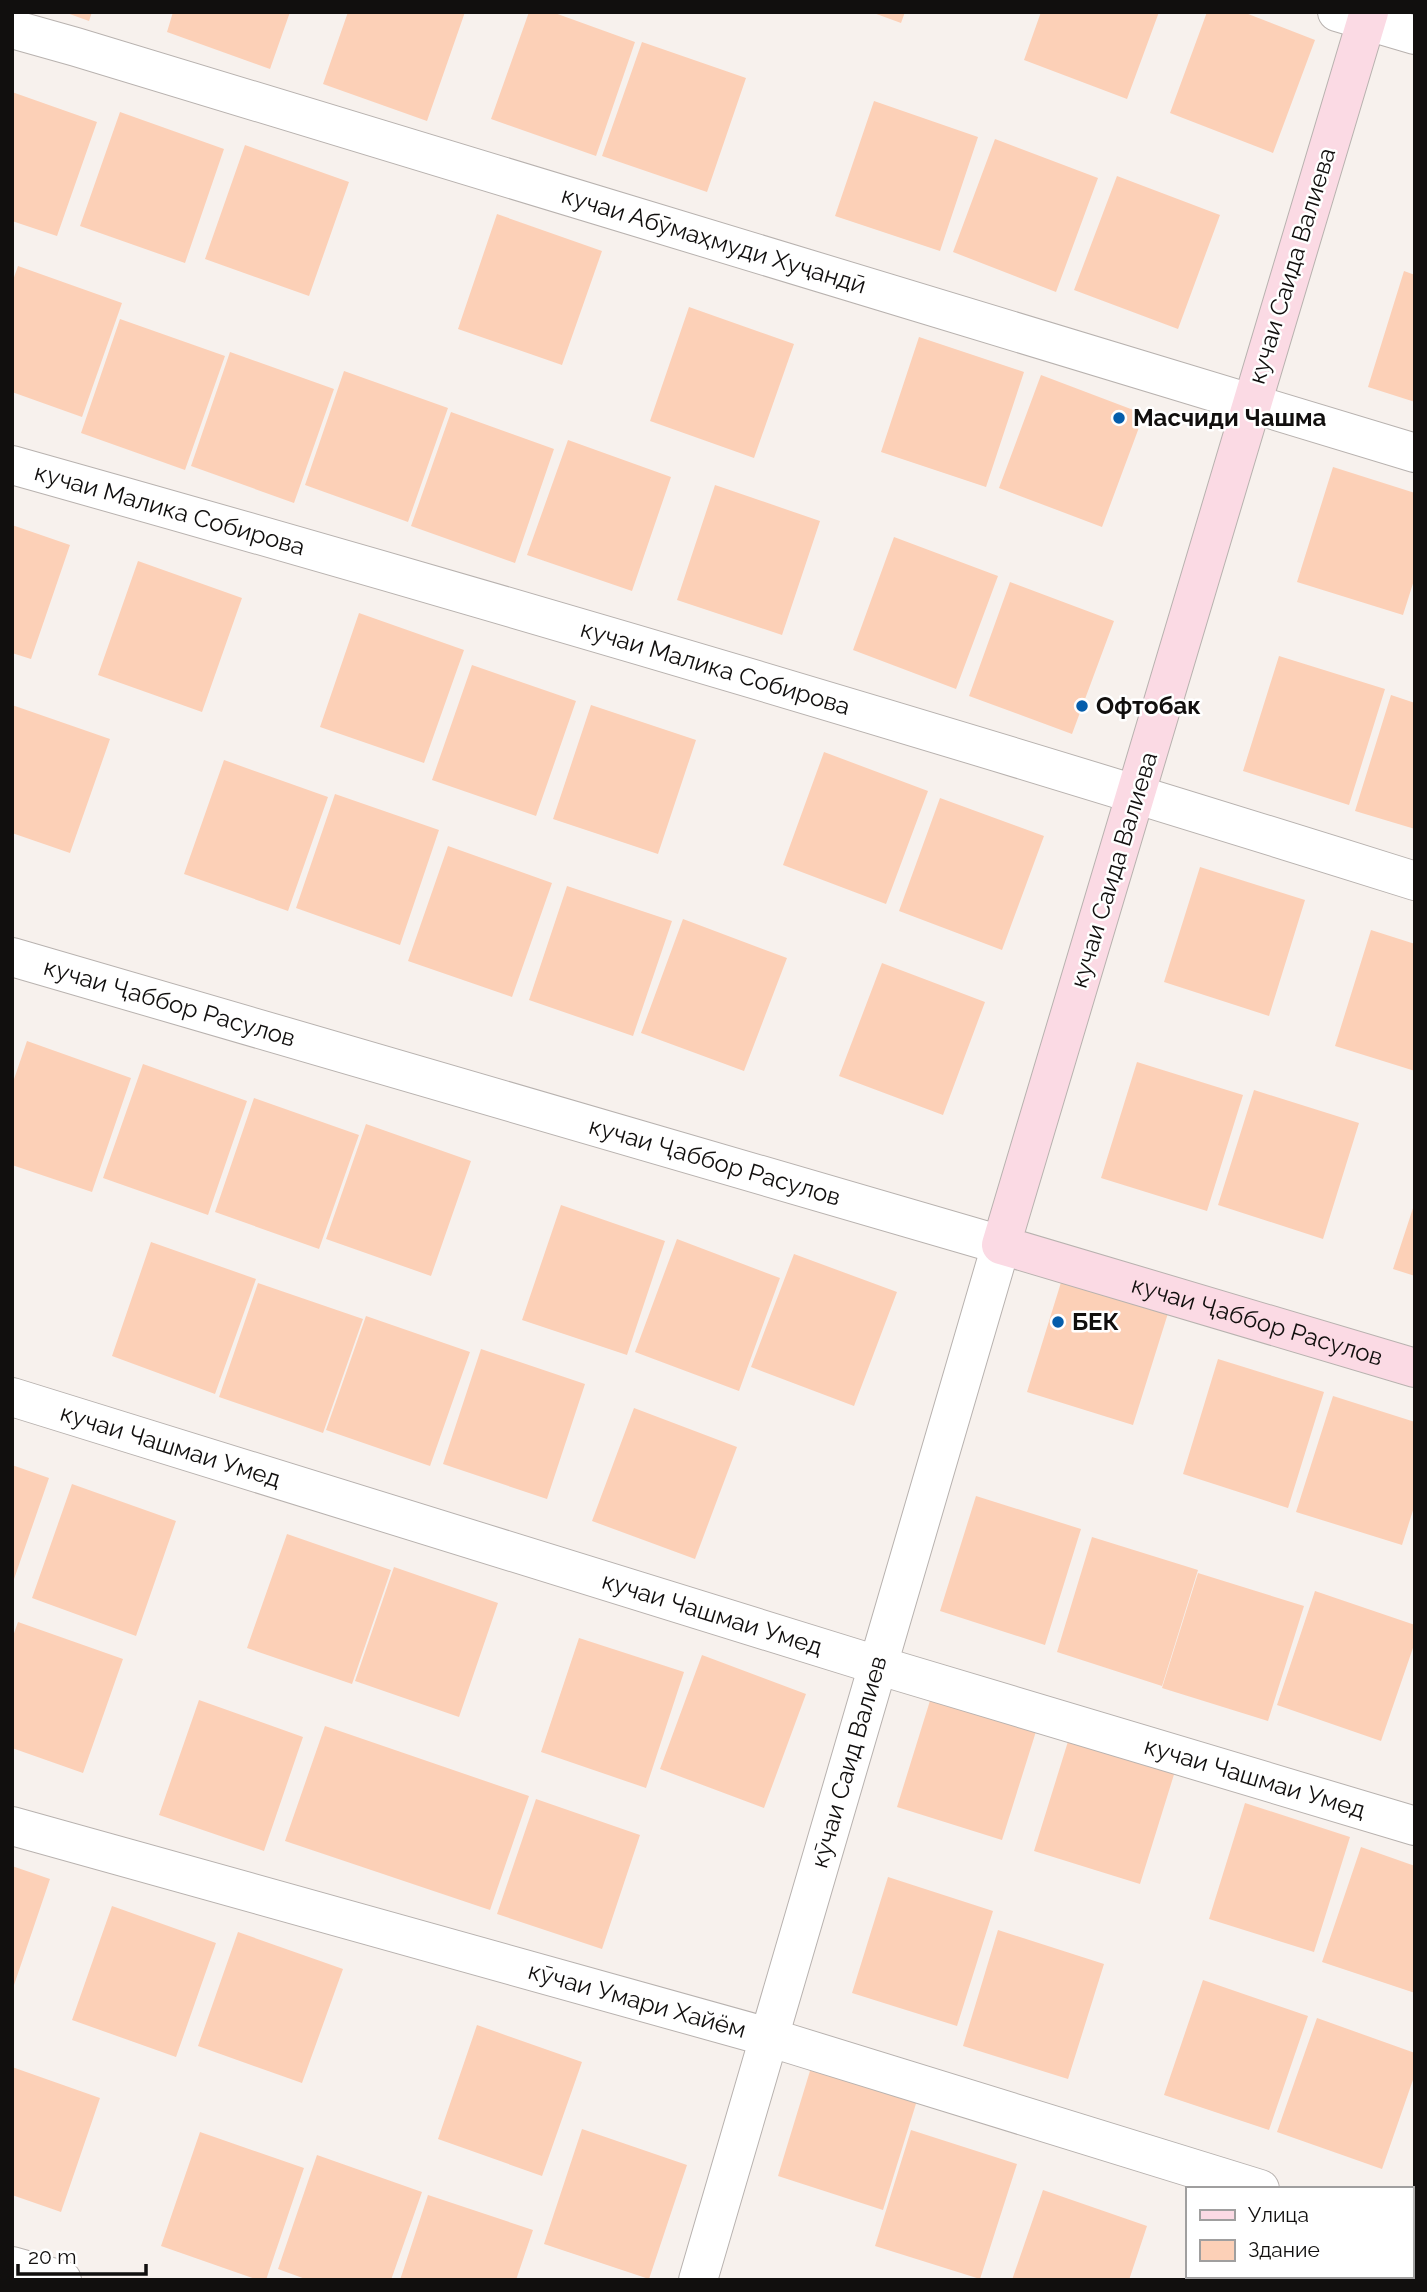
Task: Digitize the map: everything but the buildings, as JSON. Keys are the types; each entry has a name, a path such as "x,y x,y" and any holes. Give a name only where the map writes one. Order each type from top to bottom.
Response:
{"street":[{"path":"1357,15 1415,35"},
{"name":"кучаи Саида Валиева","path":"1001,1245 1137,794 1250,405 1357,15"},
{"name":"кучаи Абӯмаҳмуди Хуҷандӣ","path":"12,29 1415,453"},
{"name":"кучаи Малика Собирова","path":"12,466 261,535 1137,794 1415,881"},
{"name":"кучаи Ҷаббор Расулов","path":"12,957 1415,1368"},
{"name":"кӯчаи Саид Валиев","path":"698,2280 1001,1245"},
{"name":"кучаи Чашмаи Умед","path":"12,1397 877,1665 1415,1826"},
{"name":"кӯчаи Умари Хайём","path":"12,1826 768,2037 1254,2187"},
{"path":"12,2266 62,2280"}],"place":[{"name":"Масчиди Чашма","path":"1119,418"},
{"name":"Офтобак","path":"1082,706"},
{"name":"БЕК","path":"1058,1322"}]}
